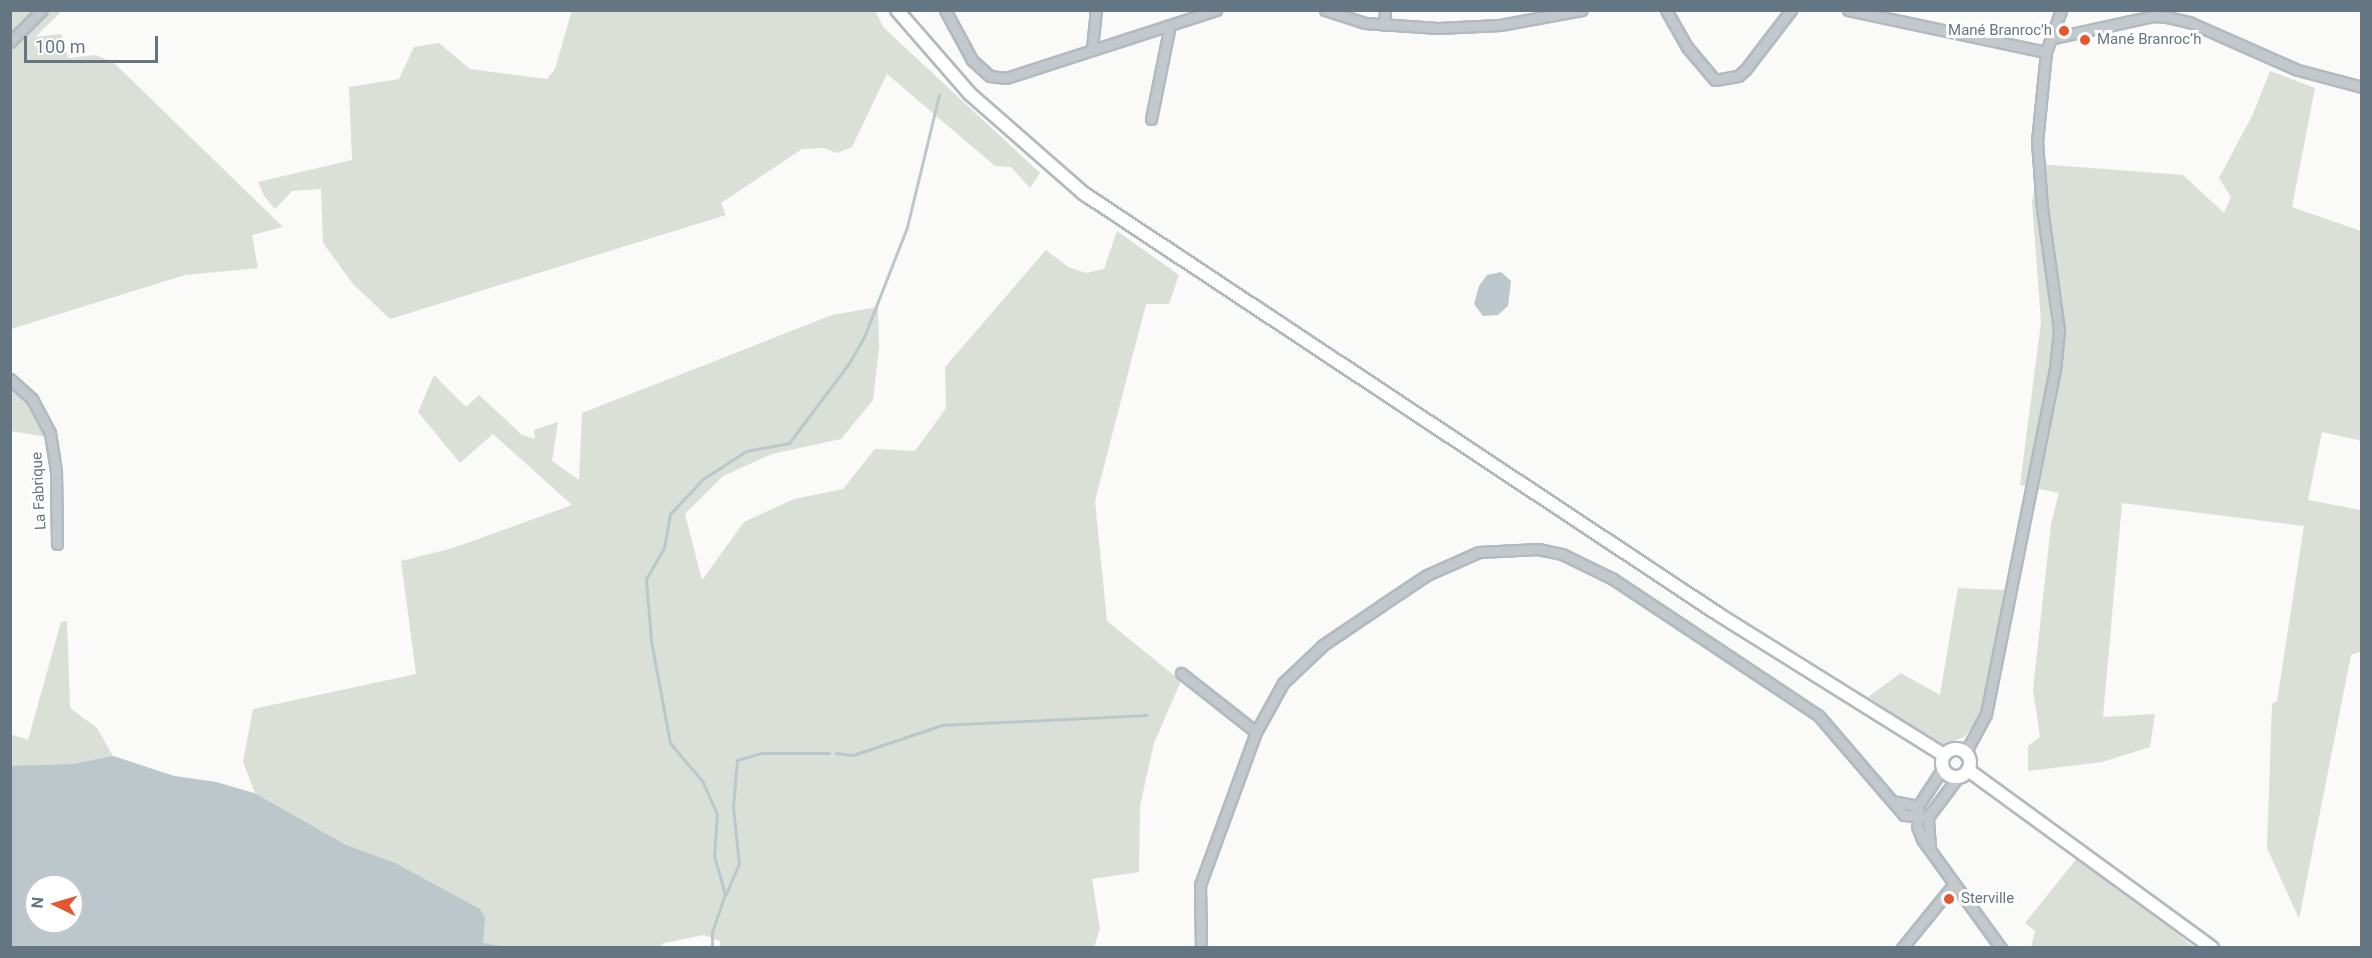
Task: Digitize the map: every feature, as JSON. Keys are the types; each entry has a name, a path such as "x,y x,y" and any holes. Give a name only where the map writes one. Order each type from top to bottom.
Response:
{"main road":[{"path":"897,10 970,94 1083,194 1943,761 1948,775 1963,774 2164,909 2212,948"},
{"path":"1943,761 1953,750 1965,753 1963,774"}],"street":[{"path":"10,42 42,10"},
{"path":"945,10 972,60 990,76 1006,78 1092,48 1216,10"},
{"path":"1092,48 1096,10"},
{"path":"1325,10 1384,25 1478,28 1582,10"},
{"path":"1384,25 1385,10"},
{"path":"1666,10 1687,47 1715,80 1738,76 1745,70 1791,10"},
{"path":"1848,10 2046,52"},
{"path":"1965,753 1986,714 2055,370 2059,330 2042,208 2037,142 2046,52 2053,38 2061,10"},
{"path":"2053,38 2167,17 2189,22 2298,70 2361,87"},
{"path":"1151,118 1170,25"},
{"name":"La Fabrique","path":"10,379 32,399 50,433 56,471 57,544"},
{"path":"1201,948 1200,885 1256,732 1270,702 1300,663 1427,575 1479,552 1538,549 1562,555 1613,579 1818,715 1904,815 1917,818 1928,817"},
{"path":"1181,673 1256,732"},
{"path":"1943,761 1918,806 1917,818 1922,839 2001,948"},
{"path":"1930,848 1928,817 1963,774"},
{"path":"1892,801 1918,806"},
{"path":"1902,948 1954,884"}],"shaded area":[{"path":"572,10 875,11 884,28 1040,173 1030,188 1011,167 995,166 887,74 852,147 837,153 824,148 802,149 721,203 726,215 390,319 353,284 323,243 321,189 292,191 275,209 264,196 258,182 352,160 349,87 399,79 414,47 439,43 470,69 547,79 555,69"},
{"path":"11,11 62,11 35,37 61,34 68,58 95,55 113,62 283,227 252,235 258,268 185,275 11,329"},
{"path":"2270,71 2315,88 2292,207 2361,231 2362,441 2322,432 2308,500 2361,510 2362,651 2351,655 2299,919 2267,848 2272,704 2277,701 2304,526 2122,503 2103,717 2155,714 2150,747 2102,762 2028,771 2028,746 2040,737 2033,690 2051,524 2059,493 2020,485 2041,322 2032,202 2039,164 2183,175 2224,213 2231,197 2219,178 2253,114"},
{"path":"1117,231 1179,275 1169,304 1146,304 1095,501 1107,621 1181,681 1154,743 1140,806 1139,872 1092,879 1100,929 1094,947 720,948 720,941 704,935 664,943 659,948 11,947 10,734 28,740 61,622 67,621 70,708 97,728 113,756 174,776 216,782 255,793 243,762 253,709 416,674 401,561 453,548 572,505 493,434 460,463 418,412 434,375 466,407 479,395 522,435 535,439 534,430 558,422 552,461 579,480 582,413 832,315 878,307 879,348 873,400 841,439 772,454 723,476 685,514 702,580 744,522 794,499 843,489 875,449 915,451 946,408 945,367 1046,250 1068,267 1086,273 1104,269"},
{"path":"1501,272 1511,281 1508,306 1498,315 1483,316 1474,304 1479,286 1487,275"},
{"path":"10,379 32,399 47,437 11,431"},
{"path":"1958,588 2004,590 1983,713 1964,737 1942,746 1868,697 1901,673 1940,695"},
{"path":"113,756 174,776 216,782 256,794 346,845 395,863 480,909 485,918 483,943 507,947 11,947 11,766 74,764"},
{"path":"2078,857 2194,947 2031,947 2035,931 2025,923"}],"waterway":[{"path":"712,948 712,932 725,894 714,856 717,814 703,782 670,743 651,640 646,579 664,548 670,514 703,479 746,451 789,443 849,363 864,337 907,227 939,95"},
{"path":"836,753 853,755 942,725 1147,715"},
{"path":"726,894 739,864 733,807 737,760 762,753 829,753"}],"place":[{"name":"Mané Branroc'h","path":"2064,31"},
{"name":"Mané Branroc’h","path":"2085,40"},
{"name":"Sterville","path":"1949,899"}]}
